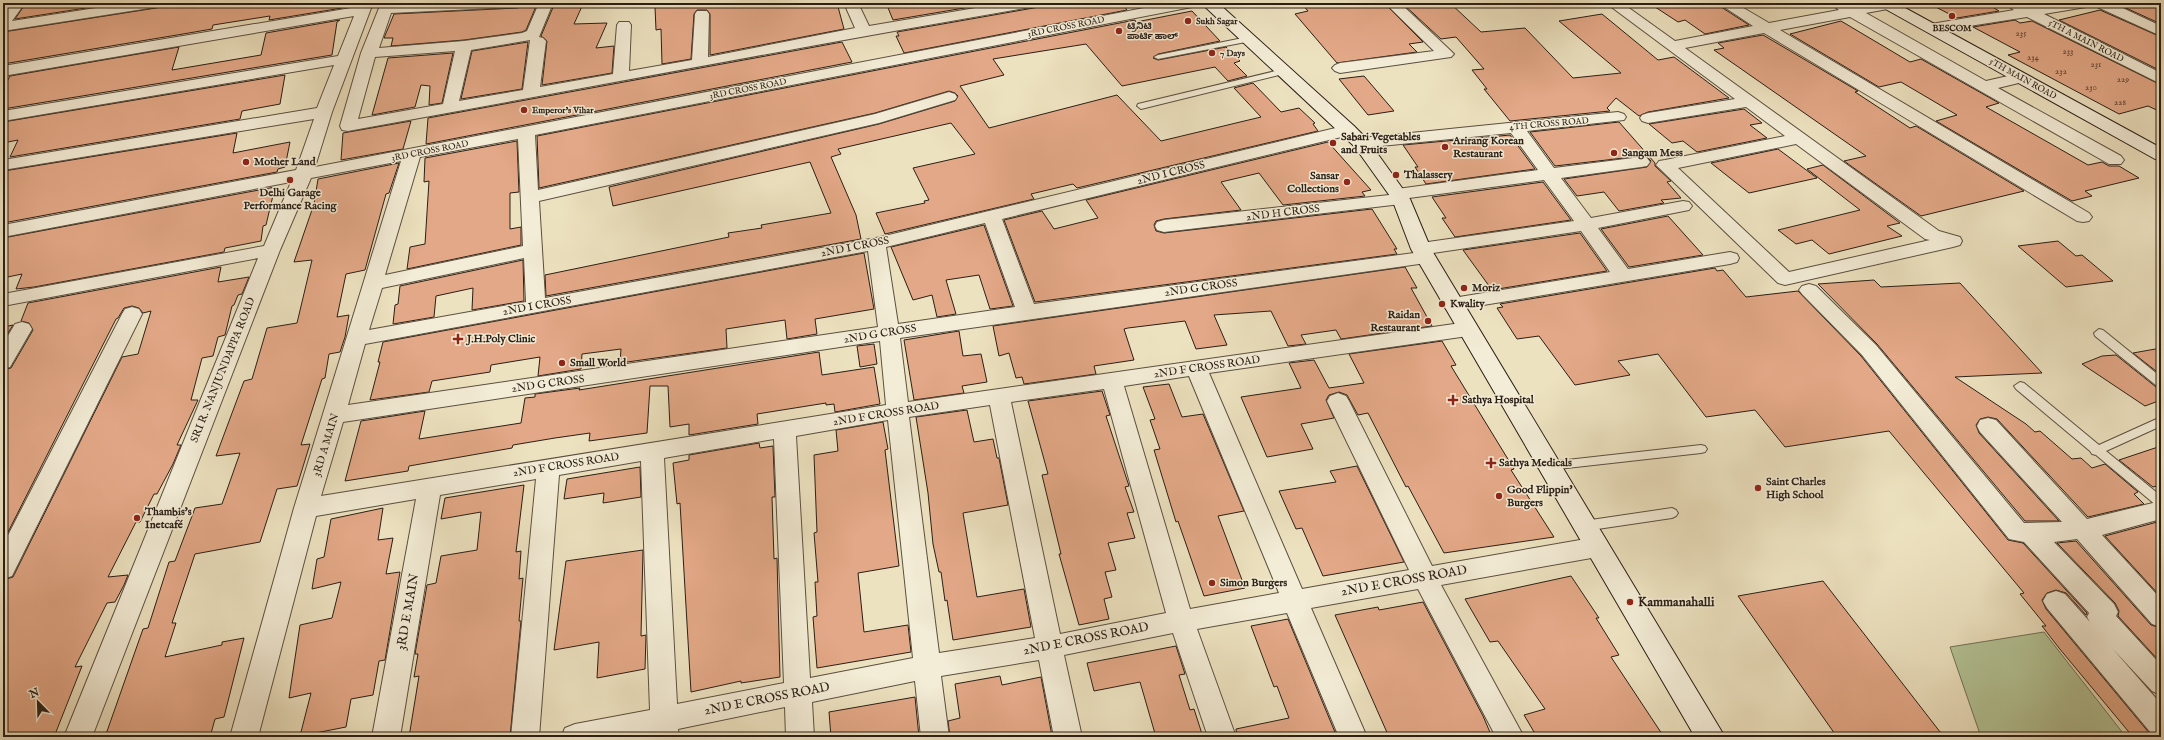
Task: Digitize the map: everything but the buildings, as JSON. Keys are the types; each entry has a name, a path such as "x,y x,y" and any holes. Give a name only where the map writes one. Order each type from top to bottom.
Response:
{"main road":[{"path":"1209,3 1355,137 1399,196 1423,253 1584,526 1711,737"},
{"name":"5TH MAIN ROAD","path":"1887,4 2161,155"}],"street":[{"path":"3,23 18,3"},
{"path":"3,27 156,3"},
{"path":"517,3 387,6 369,53 348,126 700,63 864,30 1031,3"},
{"path":"369,53 464,46 518,38 533,34 546,3"},
{"path":"850,3 864,30"},
{"name":"3RD CROSS ROAD","path":"3,231 304,173 412,154 1192,3"},
{"path":"1340,68 1446,54 1392,3"},
{"path":"1613,3 1799,138 1932,235 1952,242 1785,279 1665,166 1799,138"},
{"path":"1725,3 2083,216"},
{"path":"1752,3 1788,24"},
{"path":"1837,3 2115,160"},
{"name":"5TH A MAIN ROAD","path":"2011,3 2161,79"},
{"path":"1930,28 2086,3"},
{"path":"2100,3 2161,32"},
{"path":"1672,46 1887,4"},
{"path":"3,71 365,6"},
{"name":"SRI R. NANJUNDAPPA ROAD","path":"78,737 271,250 304,173 324,112 365,6"},
{"path":"700,63 702,14"},
{"path":"621,77 624,25"},
{"path":"531,93 538,41"},
{"path":"450,107 464,46"},
{"path":"3,116 345,59"},
{"path":"1983,86 2020,78"},
{"path":"531,197 880,118 949,96"},
{"path":"1648,118 1749,102"},
{"path":"3,164 324,112"},
{"name":"4TH CROSS ROAD","path":"1355,137 1515,127 1618,118"},
{"path":"1515,127 1624,276"},
{"path":"526,132 531,197 536,306"},
{"name":"2ND I CROSS","path":"357,340 876,244 992,216 1355,137"},
{"name":"3RD A MAIN","path":"244,737 306,508 412,154"},
{"name":"2ND H CROSS","path":"1164,226 1399,196 1641,162"},
{"name":"2ND G CROSS","path":"335,415 1423,253 1586,225 1683,206"},
{"path":"992,216 1027,312"},
{"path":"876,244 890,333 897,411 935,737"},
{"path":"3,300 271,250"},
{"path":"373,284 534,250"},
{"path":"1453,304 1730,258"},
{"path":"1809,290 1869,350 2018,532 2030,533 2083,529 2161,510"},
{"path":"3,569 132,314"},
{"path":"3,362 22,329"},
{"name":"2ND F CROSS ROAD","path":"306,508 897,411 1468,330"},
{"path":"1196,368 1353,737"},
{"path":"1112,381 1182,621 1222,737"},
{"path":"999,397 1068,737"},
{"path":"1338,401 1425,578 1510,737"},
{"path":"1988,426 2161,616"},
{"path":"785,430 800,737"},
{"path":"652,451 665,728"},
{"path":"525,737 548,468"},
{"name":"3RD E MAIN","path":"386,737 430,488"},
{"path":"2030,533 2105,612 2100,617 2161,683"},
{"name":"2ND E CROSS ROAD","path":"575,737 665,728 797,693 926,667 1049,647 1182,621 1597,547"},
{"path":"2056,601 2161,724"}],"lane":[{"path":"1158,57 1248,39"},
{"path":"1141,106 1284,71"},
{"path":"2099,334 2161,383"},
{"path":"2020,386 2161,504"},
{"path":"2096,451 2161,421"},
{"path":"1549,466 1701,449"},
{"path":"1584,526 1672,513"}],"green space":[{"path":"2044,632 2126,737 1981,737 1950,647"}],"place":[{"name":"BESCOM","path":"1952,16"},
{"name":"Sukh Sagar","path":"1188,21"},
{"name":"ಟ್ರಿನಿಟಿ ಪಾರ್ಟಿ ಹಾಲ್","path":"1119,31"},
{"name":"7 Days","path":"1212,53"},
{"name":"Emperor's Vihar","path":"524,110"},
{"name":"Sabari Vegetables and Fruits","path":"1333,143"},
{"name":"Arirang Korean Restaurant","path":"1445,147"},
{"name":"Sangam Mess","path":"1614,153"},
{"name":"Mother Land","path":"246,162"},
{"name":"Thalassery","path":"1396,175"},
{"name":"Delhi Garage Performance Racing","path":"290,180"},
{"name":"Sansar Collections","path":"1347,182"},
{"name":"Moriz","path":"1464,288"},
{"name":"Kwality","path":"1442,304"},
{"name":"Raidan Restaurant","path":"1428,321"},
{"name":"J.H.Poly Clinic","path":"458,339"},
{"name":"Small World","path":"562,363"},
{"name":"Sathya Hospital","path":"1453,400"},
{"name":"Sathya Medicals","path":"1491,463"},
{"name":"Saint Charles High School","path":"1758,488"},
{"name":"Good Flippin' Burgers","path":"1499,496"},
{"name":"Thambis's Inetcafé","path":"137,518"},
{"name":"Simon Burgers","path":"1212,583"},
{"name":"Kammanahalli","path":"1630,602"}]}
